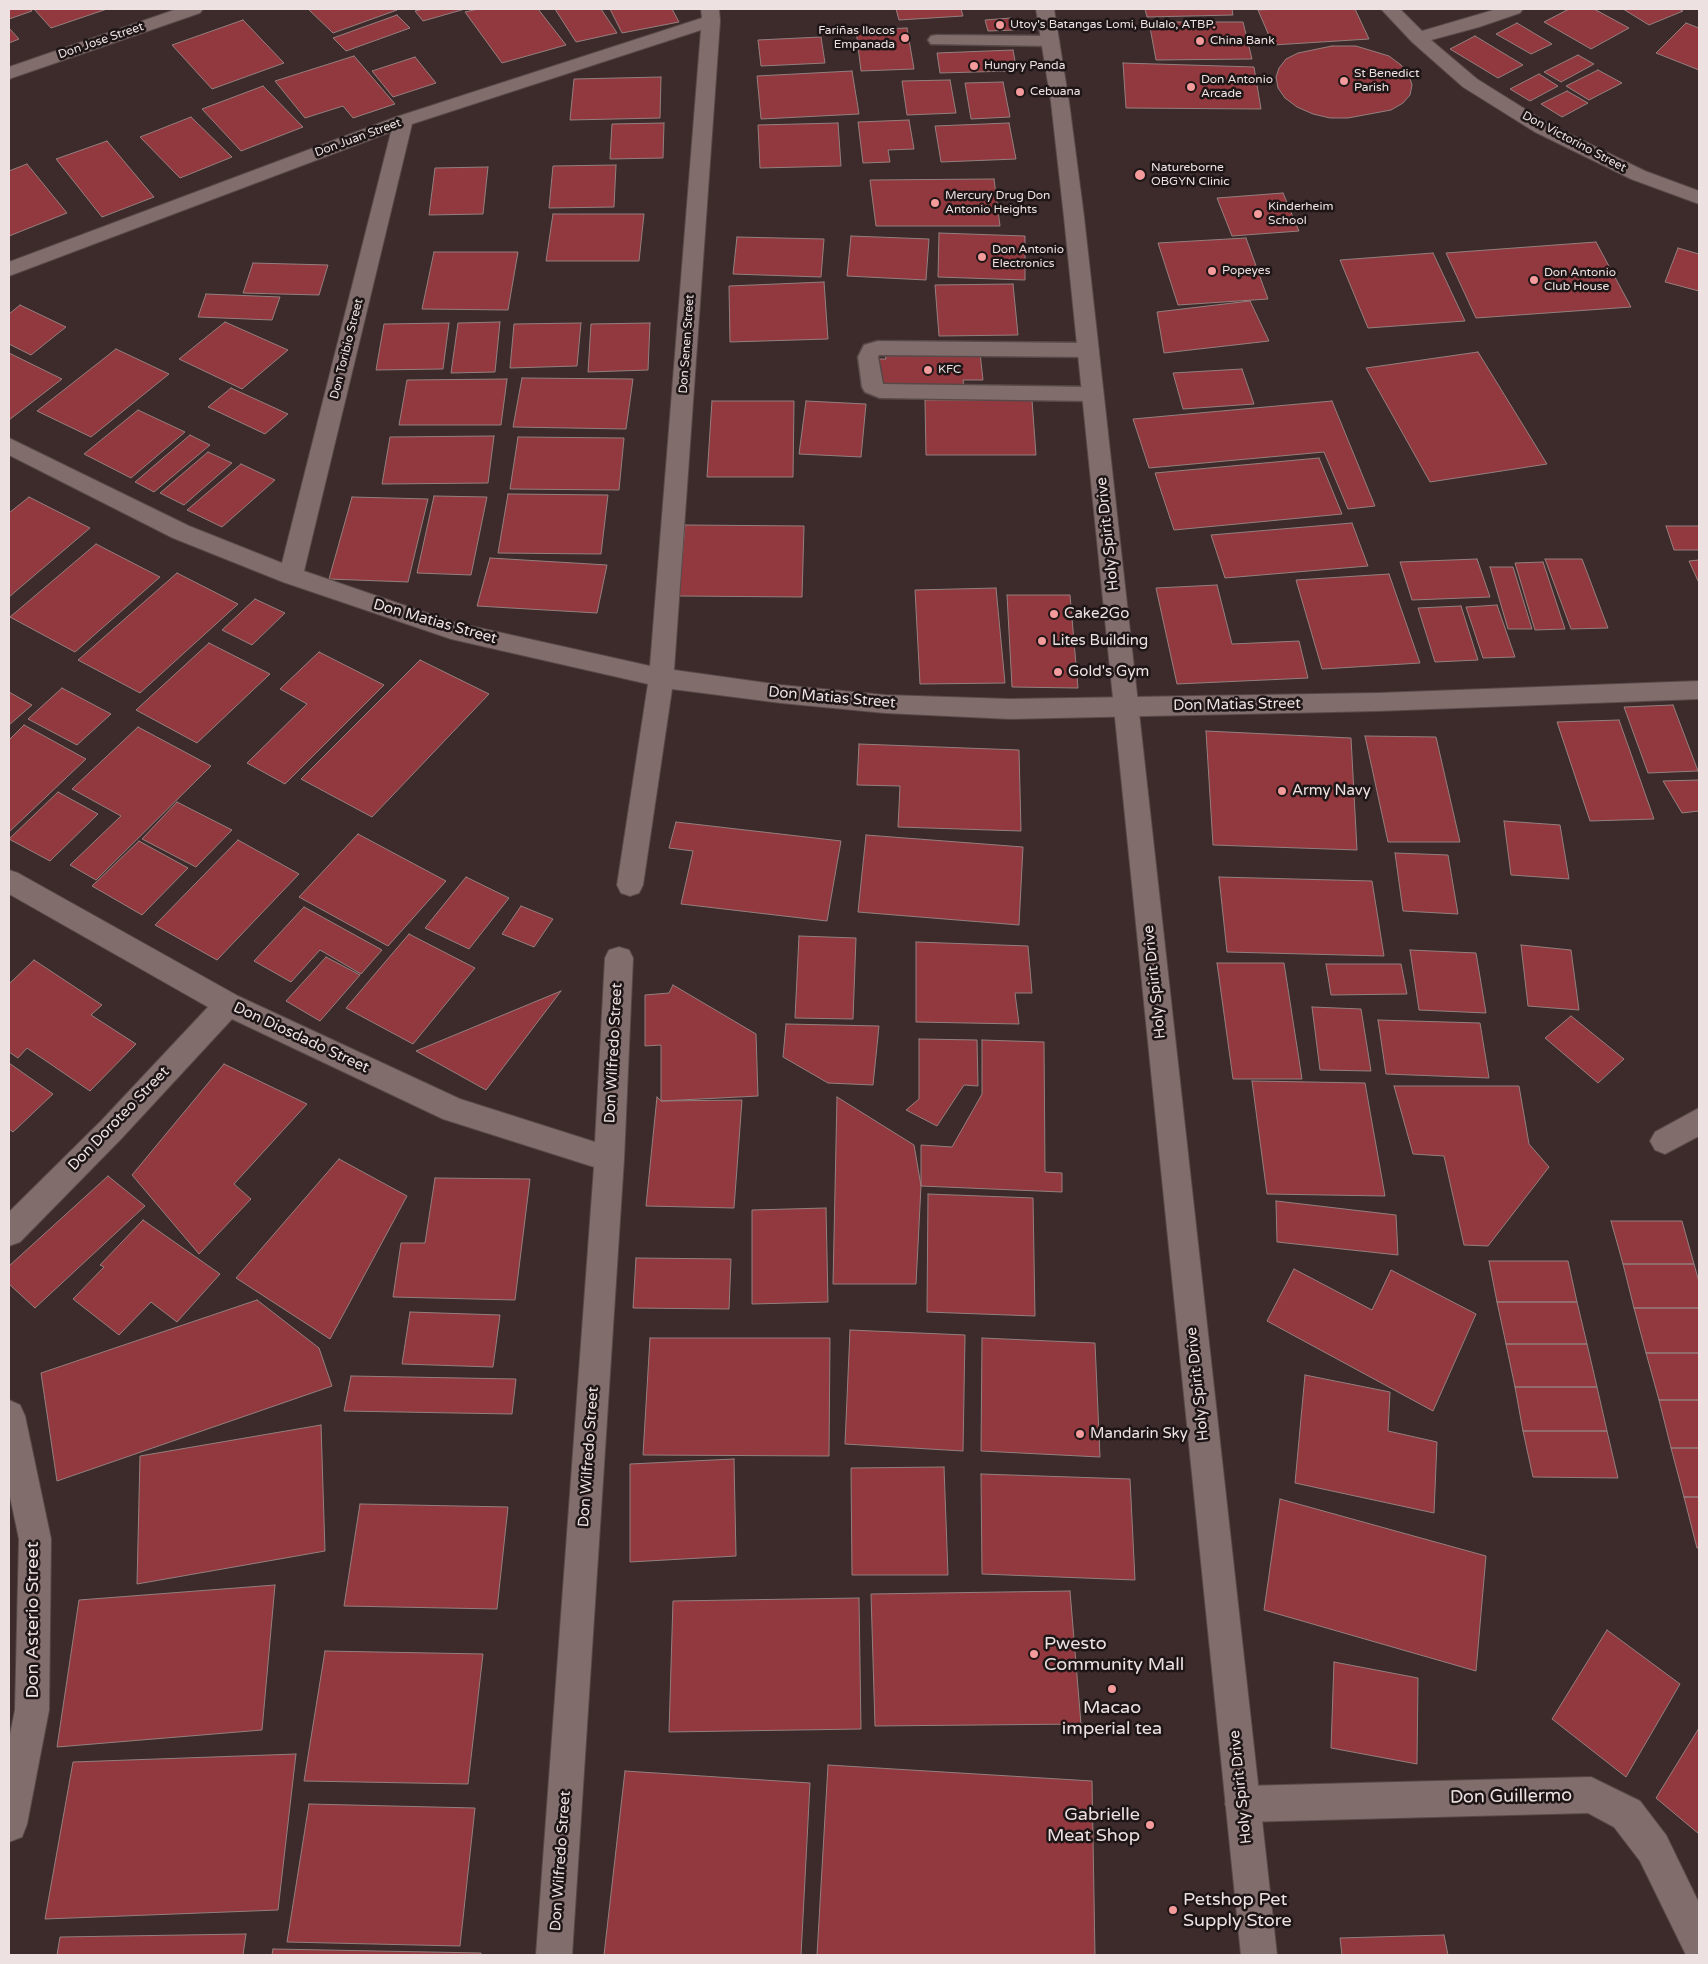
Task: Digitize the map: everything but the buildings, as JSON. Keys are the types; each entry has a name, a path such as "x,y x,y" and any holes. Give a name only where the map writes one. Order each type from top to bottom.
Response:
{"street":[{"name":"Don Jose Street","path":"9,73 194,9"},
{"name":"Holy Spirit Drive","path":"1045,9 1060,102 1088,350 1259,1955"},
{"name":"Don Victorino Street","path":"1390,9 1418,38 1470,83 1542,128 1638,175 1695,192"},
{"path":"1418,38 1514,9"},
{"name":"Don Juan Street","path":"9,269 403,121 711,15"},
{"name":"Don Senen Street","path":"660,678 711,15"},
{"name":"Don Toribio Street","path":"291,576 403,121"},
{"name":"Don Matias Street","path":"9,446 181,532 291,576 451,630 660,678 781,694 885,704 1010,708 1126,708 1378,702 1699,690"},
{"path":"630,885 660,678"},
{"name":"Don Diosdado Street","path":"9,881 228,1004 453,1110 609,1159"},
{"name":"Don Wilfredo Street","path":"554,1955 609,1159 619,958"},
{"name":"Don Doroteo Street","path":"9,1232 111,1130 228,1004"},
{"path":"1665,1141 1699,1121"},
{"name":"Don Asterio Street","path":"9,1416 35,1539 32,1710 9,1824"},
{"name":"Don Guillermo","path":"1243,1804 1591,1795 1627,1814 1654,1848 1699,1942"}],"lane":[{"path":"937,40 1050,41"},
{"path":"1088,350 878,348 871,350 868,357 872,387 880,391 1092,394"}],"place":[{"name":"Utoy's Batangas Lomi, Bulalo, ATBP.","path":"1000,25"},
{"name":"Fariñas Ilocos Empanada","path":"905,38"},
{"name":"China Bank","path":"1200,41"},
{"name":"Hungry Panda","path":"974,66"},
{"name":"St Benedict Parish","path":"1344,81"},
{"name":"Don Antonio Arcade","path":"1191,87"},
{"name":"Cebuana","path":"1020,92"},
{"name":"Natureborne OBGYN Clinic","path":"1140,175"},
{"name":"Mercury Drug Don Antonio Heights","path":"935,203"},
{"name":"Kinderheim School","path":"1258,214"},
{"name":"Don Antonio Electronics","path":"982,257"},
{"name":"Popeyes","path":"1212,271"},
{"name":"Don Antonio Club House","path":"1534,280"},
{"name":"KFC","path":"928,370"},
{"name":"Cake2Go","path":"1054,614"},
{"name":"Lites Building","path":"1042,641"},
{"name":"Gold's Gym","path":"1058,672"},
{"name":"Army Navy","path":"1282,791"},
{"name":"Mandarin Sky","path":"1080,1434"},
{"name":"Pwesto Community Mall","path":"1034,1654"},
{"name":"Macao imperial tea","path":"1112,1689"},
{"name":"Gabrielle Meat Shop","path":"1150,1825"},
{"name":"Petshop Pet Supply Store","path":"1173,1910"}]}
